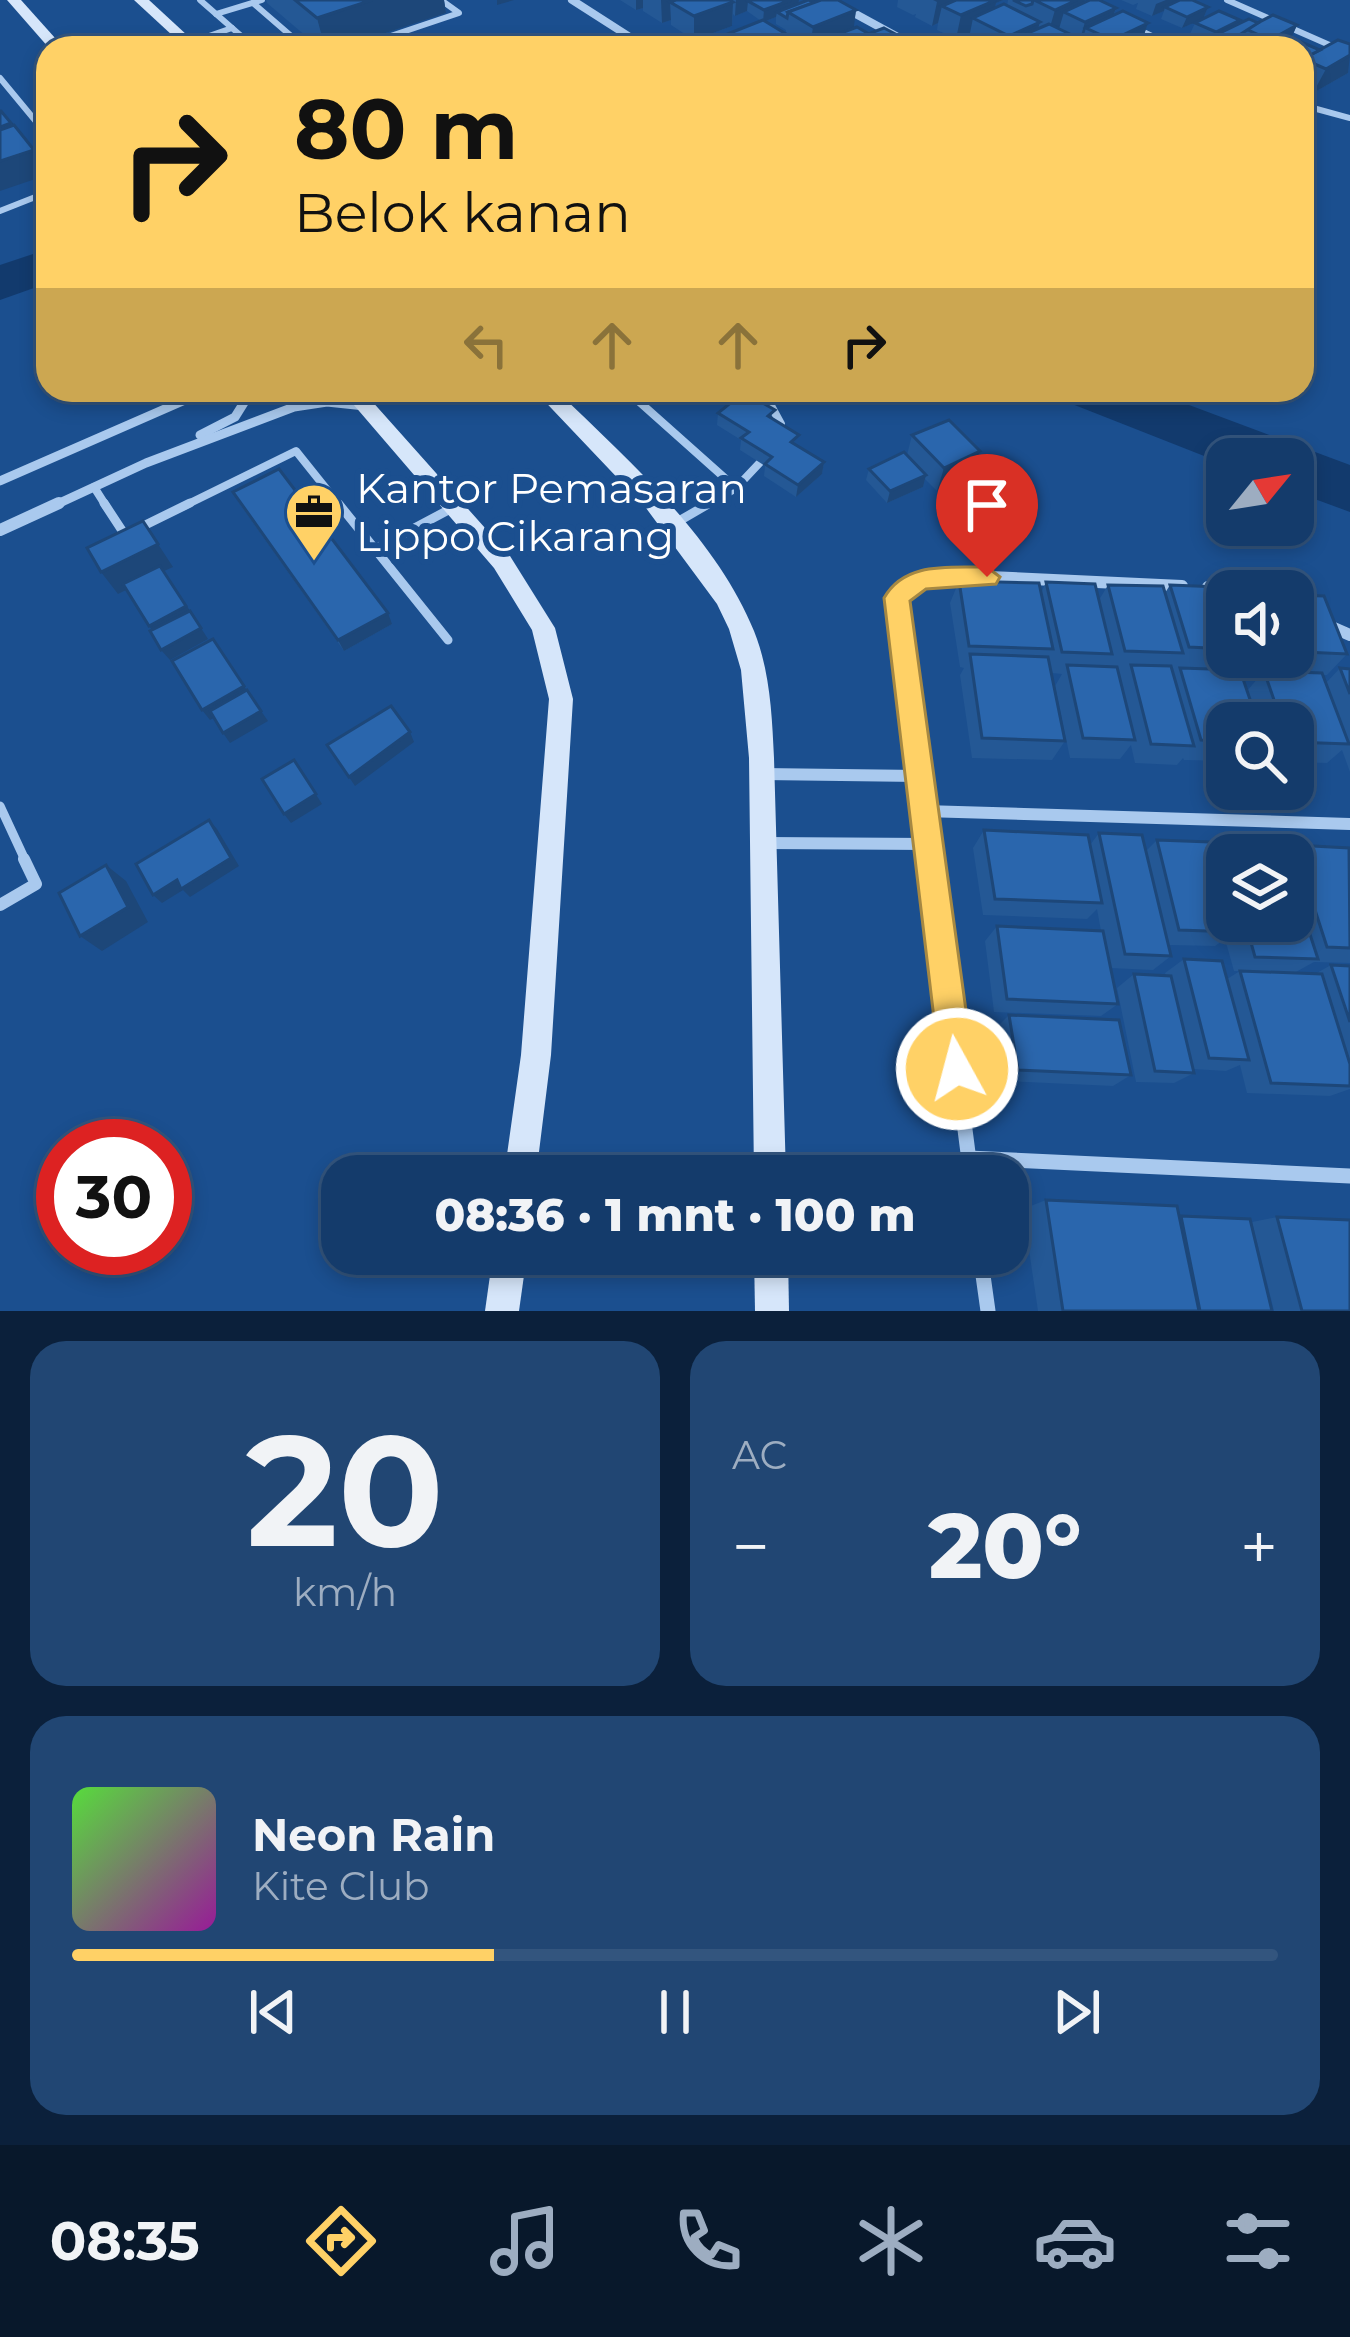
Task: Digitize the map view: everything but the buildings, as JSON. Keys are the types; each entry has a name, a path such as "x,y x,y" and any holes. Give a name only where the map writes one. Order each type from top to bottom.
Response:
{"street":[{"path":"14,0 46,36"},
{"path":"141,0 180,36"},
{"path":"572,0 628,36"},
{"path":"830,0 896,36"},
{"path":"1114,19 1150,36"},
{"path":"0,481 181,402"},
{"path":"0,530 235,417 244,402"},
{"path":"146,463 294,407 327,402"},
{"path":"362,402 502,562 543,628 561,699 536,1055 523,1155"},
{"path":"556,402 670,526 716,585 740,628 753,668 765,843 770,1155"},
{"path":"967,1155 897,598 908,585 946,575 1206,589"},
{"path":"1314,619 1350,635"},
{"path":"762,774 920,776"},
{"path":"924,811 1350,824"},
{"path":"765,843 928,844"},
{"path":"1029,1168 1350,1176"},
{"path":"502,1311 507,1275"},
{"path":"771,1275 772,1311"},
{"path":"983,1275 988,1311"}],"lane":[{"path":"200,0 241,36"},
{"path":"216,14 262,0"},
{"path":"391,36 459,13 441,0"},
{"path":"1227,0 1309,36"},
{"path":"253,3 291,36"},
{"path":"214,36 232,28"},
{"path":"1314,38 1350,54"},
{"path":"0,78 36,122"},
{"path":"1314,108 1350,118"},
{"path":"0,211 36,197"},
{"path":"639,402 736,488"},
{"path":"670,526 736,488 770,452 781,424 769,402"},
{"path":"94,487 124,535 296,452 448,640"},
{"path":"375,549 454,507"},
{"path":"0,806 36,884 0,904"}],"waterway":[{"path":"0,284 36,270"},
{"path":"1123,402 1217,438"},
{"path":"1314,475 1350,489"}],"place":[{"name":"Kantor Pemasaran Lippo Cikarang","path":"314,563"}],"route":[{"path":"957,1069 897,598 908,585 924,579 987,577"}]}
